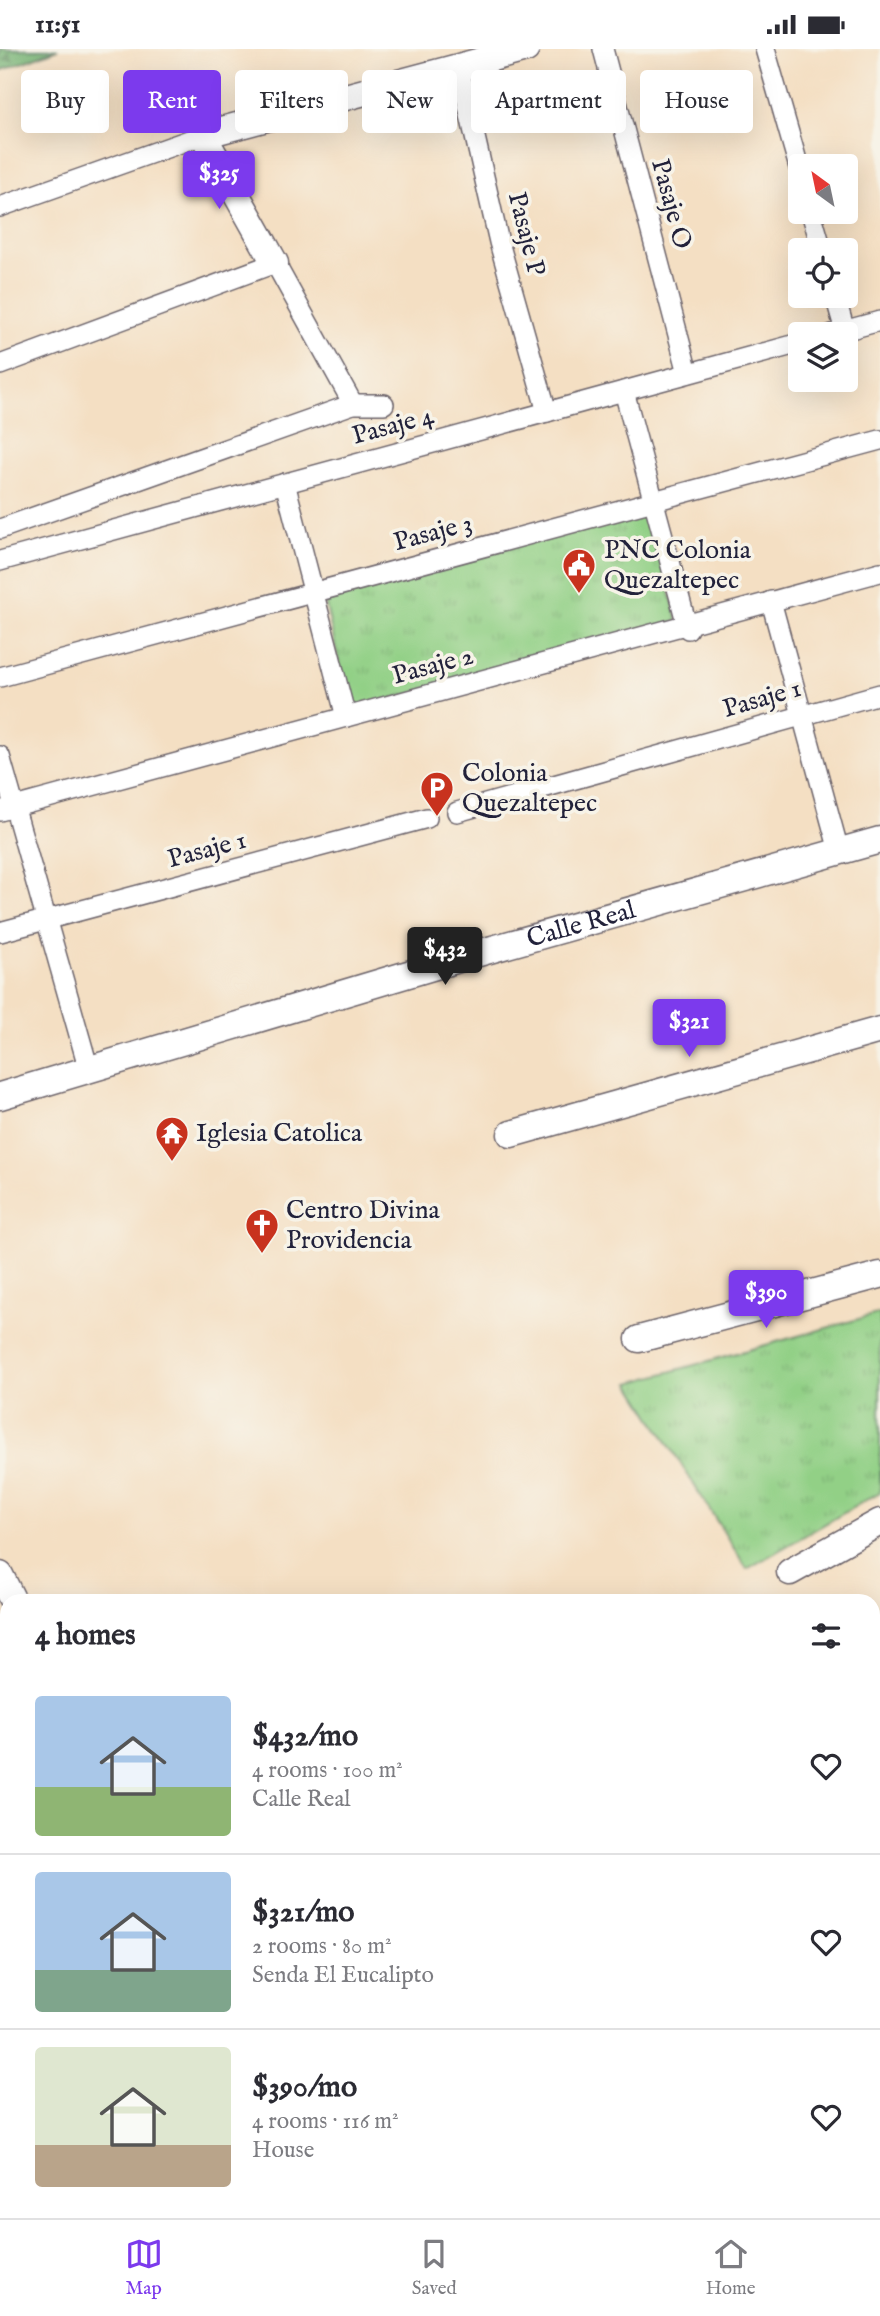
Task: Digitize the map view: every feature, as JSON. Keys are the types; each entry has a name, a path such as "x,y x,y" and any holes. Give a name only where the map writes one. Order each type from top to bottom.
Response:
{"street":[{"path":"0,207 203,135 526,49"},
{"name":"Pasaje O","path":"603,49 688,373"},
{"path":"765,49 795,154"},
{"name":"Pasaje P","path":"458,67 499,242 547,412"},
{"path":"203,135 354,404"},
{"path":"0,365 275,263"},
{"path":"858,327 880,321"},
{"name":"Pasaje 4","path":"0,561 788,346"},
{"path":"624,391 687,627"},
{"path":"0,529 354,404 384,404"},
{"name":"Pasaje 3","path":"0,677 880,440"},
{"path":"285,483 316,592 346,717"},
{"name":"Pasaje 2","path":"7,809 687,627 880,572"},
{"path":"771,601 839,851"},
{"name":"Pasaje 1","path":"457,812 880,694"},
{"path":"0,756 7,809 48,919 89,1070"},
{"name":"Pasaje 1","path":"0,932 428,818"},
{"name":"Calle Real","path":"0,1095 482,952 880,840"},
{"path":"511,1134 880,1030"},
{"path":"639,1339 880,1275"},
{"path":"790,1572 880,1522"},
{"path":"0,1575 10,1594"}],"green space":[{"path":"0,49 58,49 0,71"},
{"path":"647,509 678,621 350,710 324,598"},
{"path":"880,1313 880,1492 747,1569 630,1383"}],"place":[{"name":"PNC Colonia Quezaltepec","path":"579,595"},
{"name":"Colonia Quezaltepec","path":"437,818"},
{"name":"Iglesia Catolica","path":"172,1163"},
{"name":"Centro Divina Providencia","path":"262,1255"}]}
